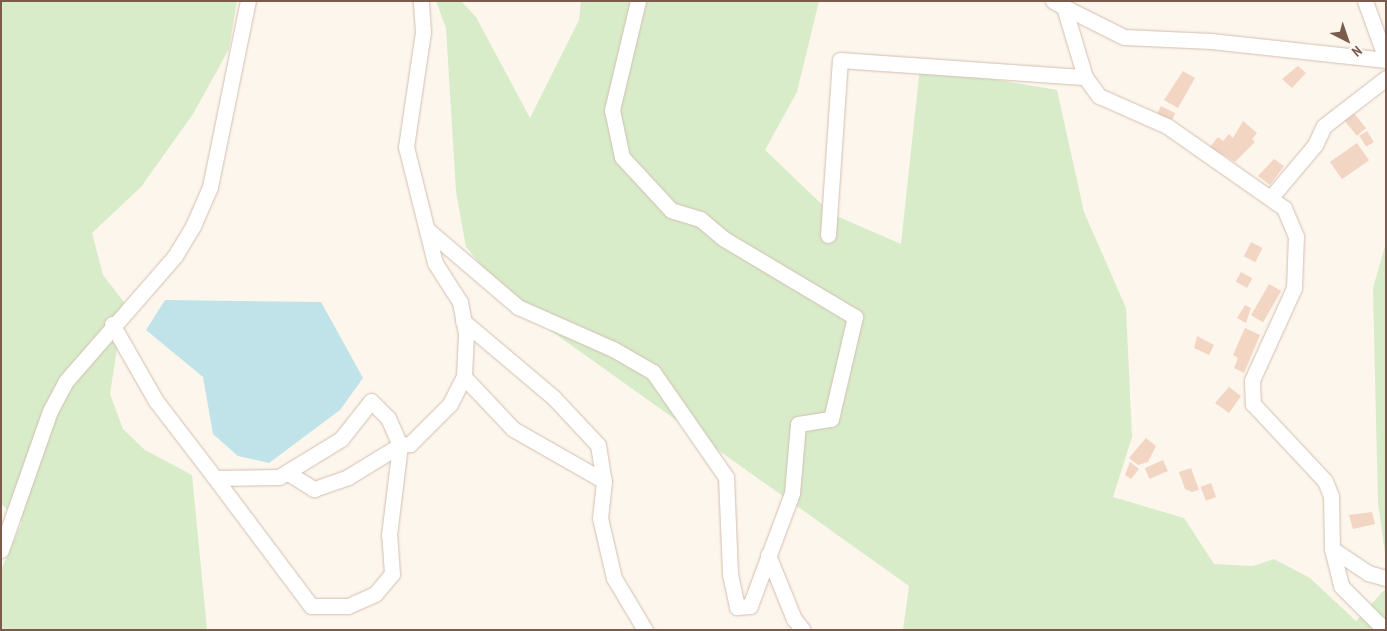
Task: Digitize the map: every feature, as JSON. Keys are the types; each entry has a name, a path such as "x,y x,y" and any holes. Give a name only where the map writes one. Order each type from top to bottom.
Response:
{"street":[{"path":"1,550 6,525 50,412 85,354 175,256 210,187 248,1"},
{"path":"288,473 314,489 348,477 400,444 410,444 450,404 464,377 463,321 460,302 435,262 429,231 406,147 423,32 421,1"},
{"path":"429,231 518,307 613,349 653,372 678,403 726,478 730,574 737,607 750,606 792,493 798,424 831,419 855,317 724,239 700,219 671,210 622,157 612,110 638,1"},
{"path":"1058,4 1124,37 1211,41 1386,60 1365,1"},
{"path":"1058,4 1085,77 1099,96 1167,126 1272,196 1284,208 1296,236 1294,288 1250,391 1262,418 1325,480 1331,496 1332,549 1342,586 1384,630"},
{"path":"828,235 840,60 1085,77"},
{"path":"1272,196 1315,145 1324,126 1386,78"},
{"path":"463,321 554,398 598,445 604,481 600,518 614,578 645,630"},
{"path":"112,324 156,401 311,606 348,606 375,594 392,574 389,535 400,444 388,418 371,400 341,439 288,473 245,480 215,478"},
{"path":"464,377 513,429 604,481"},
{"path":"1332,549 1368,573 1386,578"},
{"path":"768,555 794,619 804,630"}],"green space":[{"path":"1,1 237,1 229,49 193,114 141,187 92,233 103,275 124,302 110,394 123,429 145,450 192,475 207,630 1,630 1,570 22,522 1,504"},
{"path":"436,1 461,1 476,17 530,118 579,20 581,1 819,1 797,92 765,150 832,214 901,244 920,67 1057,90 1084,212 1126,308 1132,437 1113,497 1184,518 1214,564 1253,566 1274,559 1310,578 1356,621 1386,588 1386,630 903,630 909,586 512,303 466,247 456,192 446,28"},
{"path":"1386,243 1386,561 1378,503 1373,288"}],"water":[{"path":"165,300 321,302 363,378 340,410 269,463 238,456 213,434 203,377 146,330"}],"building":[{"path":"1298,66 1306,73 1292,88 1282,79"},
{"path":"1183,71 1195,78 1178,108 1164,100"},
{"path":"1161,106 1175,113 1172,120 1157,113"},
{"path":"1353,112 1366,128 1357,136 1344,120"},
{"path":"1243,121 1257,133 1252,139 1255,142 1235,162 1210,147 1218,137 1223,141 1229,134 1233,138"},
{"path":"1367,131 1374,142 1366,147 1359,136"},
{"path":"1357,143 1369,160 1342,179 1330,162"},
{"path":"1274,159 1284,166 1270,185 1258,176"},
{"path":"1251,242 1263,248 1255,262 1244,256"},
{"path":"1241,272 1252,278 1247,288 1236,282"},
{"path":"1269,284 1281,291 1263,322 1251,315"},
{"path":"1245,305 1251,308 1246,323 1237,318"},
{"path":"1245,328 1260,335 1244,373 1234,368 1238,358 1233,355"},
{"path":"1197,336 1214,345 1209,355 1194,348"},
{"path":"1229,387 1241,396 1229,413 1215,403"},
{"path":"1146,438 1156,446 1148,462 1138,465 1129,458"},
{"path":"1163,460 1168,471 1150,479 1145,468"},
{"path":"1130,462 1139,469 1131,479 1125,475"},
{"path":"1191,468 1199,490 1192,492 1185,489 1179,472"},
{"path":"1211,483 1216,497 1206,501 1201,487"},
{"path":"1372,512 1375,524 1353,529 1349,515"}]}
